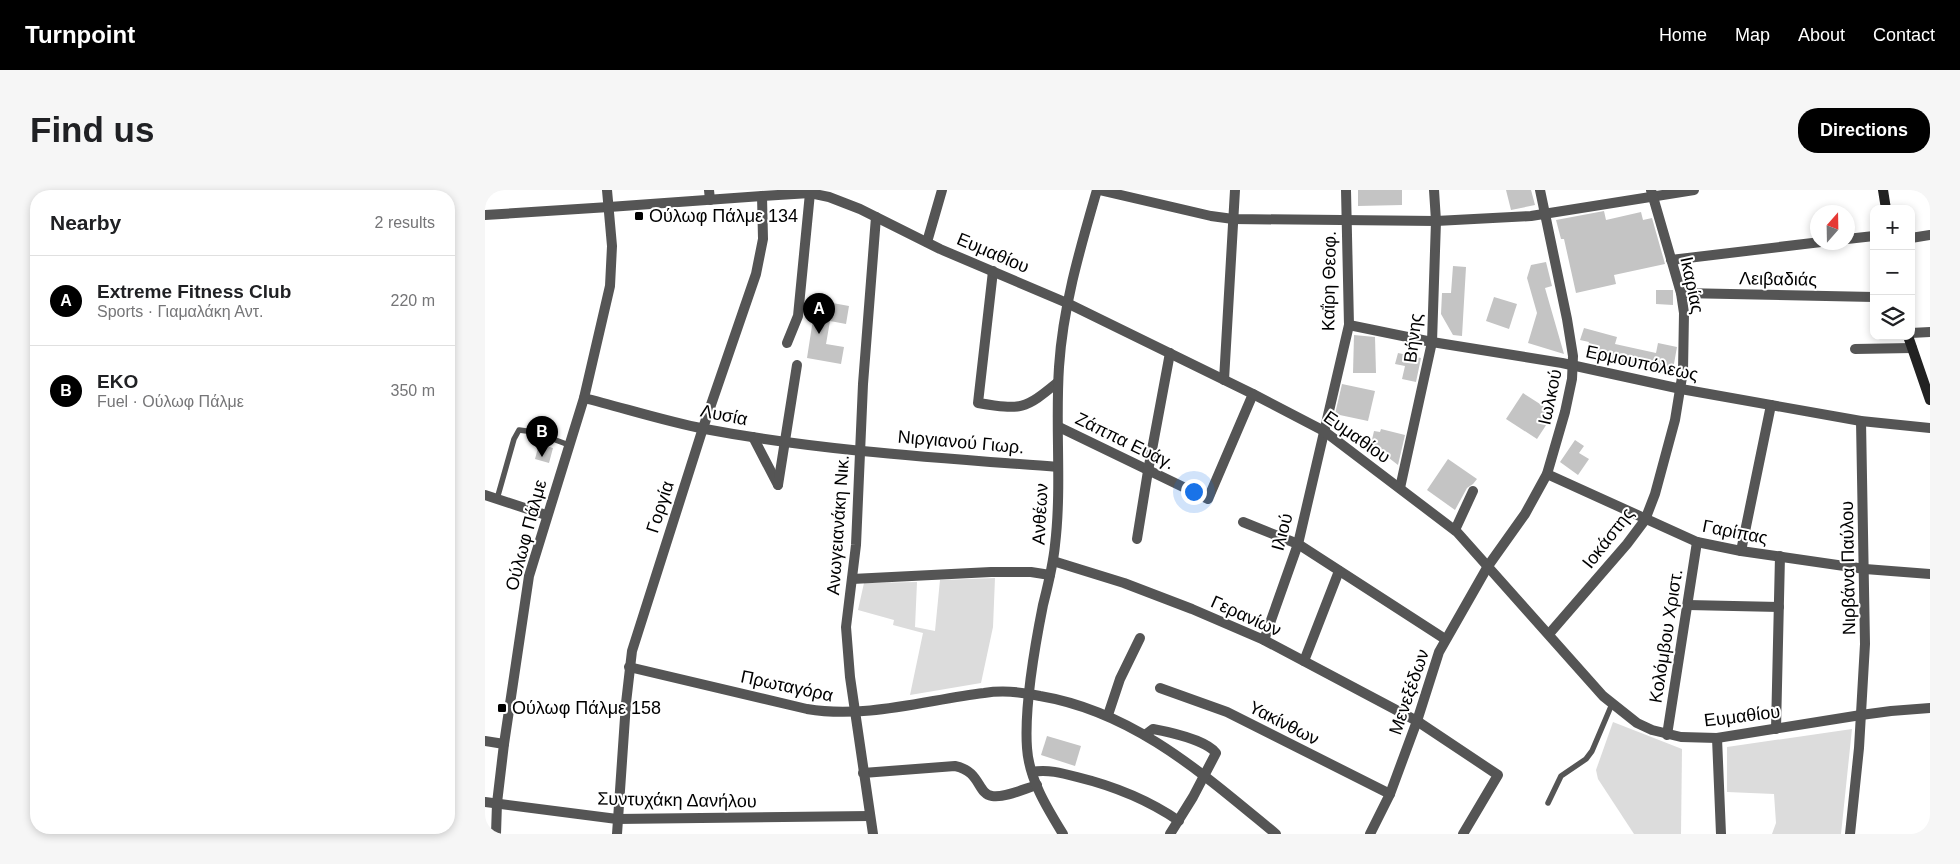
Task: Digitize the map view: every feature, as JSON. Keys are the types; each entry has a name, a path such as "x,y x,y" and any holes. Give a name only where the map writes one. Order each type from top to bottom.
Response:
{"main road":[{"path":"1883,190 1885,205"},
{"path":"1909,340 1925,372 1930,400"}],"street":[{"name":"Ούλωφ Πάλμε","path":"495,834 504,744 525,592 531,564 584,398 610,286 612,258 607,190"},
{"path":"927,242 942,190"},
{"path":"1098,190 1211,216 1233,219 1437,221 1545,215 1652,193 1694,190"},
{"name":"Ανθέων","path":"1063,834 1037,786 1027,746 1030,694 1038,633 1053,561 1058,512 1058,382 1060,350 1067,303 1098,190"},
{"path":"1224,380 1235,190"},
{"name":"Καΐρη Θεοφ.","path":"1324,431 1349,324 1345,190"},
{"name":"Βήνης","path":"1401,488 1433,342 1437,221 1434,190"},
{"name":"Ιωλκού","path":"1488,566 1525,514 1547,474 1570,394 1574,365 1567,319 1539,190"},
{"name":"Ευμαθίου","path":"485,215 609,208 709,195 762,196 810,192 847,203 927,242 1067,303 1324,431 1455,530 1612,704 1637,723 1667,734 1689,738 1717,738 1861,715 1930,708"},
{"path":"787,343 798,316 810,192"},
{"name":"Ικαρίας","path":"1652,193 1681,293 1684,346 1681,389"},
{"name":"Γοργία","path":"617,834 629,667 639,623 758,266 763,239 762,196"},
{"name":"Ανωγειανάκη Νικ.","path":"873,834 863,774 846,640 856,545 863,384 875,217"},
{"path":"1915,237 1930,235"},
{"path":"1855,238 1870,236"},
{"path":"1671,260 1810,243"},
{"path":"993,271 978,403 1012,408 1032,403 1058,382"},
{"name":"Λειβαδιάς","path":"1681,293 1870,297"},
{"name":"Ερμουπόλεως","path":"1349,324 1433,342 1574,365 1681,389 1861,420 1930,428"},
{"path":"1915,332 1930,332"},
{"path":"1855,349 1912,348"},
{"path":"1137,538 1169,353"},
{"path":"753,437 778,485 797,365"},
{"name":"Ιοκάστης","path":"1549,634 1627,544 1645,520 1655,494 1681,389"},
{"name":"Ζάππα Ευάγ.","path":"1059,427 1209,499 1253,394"},
{"name":"Λυσία","path":"584,398 703,428 786,442 861,450"},
{"path":"1741,551 1771,405"},
{"name":"Νιρβάνα Παύλου","path":"1851,834 1865,644 1861,420"},
{"name":"Ιλιού","path":"1264,640 1298,544 1324,431"},
{"name":"Νιργιανού Γιωρ.","path":"861,450 1058,467"},
{"name":"Γαρίπας","path":"1547,474 1697,542 1741,551 1865,569 1930,574"},
{"path":"1455,530 1473,491"},
{"path":"485,495 546,516"},
{"path":"1243,522 1298,544 1445,639"},
{"name":"Κολόμβου Χριστ.","path":"1667,734 1697,542"},
{"path":"1776,729 1779,556"},
{"name":"Γερανίων","path":"1053,561 1124,583 1193,609 1264,640 1417,721 1497,775 1463,834"},
{"name":"Μενεξέδων","path":"1370,834 1390,794 1417,721 1439,652 1488,566"},
{"path":"1304,661 1339,571"},
{"path":"852,579 991,572 1031,572 1050,575"},
{"path":"1688,605 1779,607"},
{"path":"1109,715 1120,679 1141,638"},
{"name":"Πρωταγόρα","path":"629,667 807,709 830,712 855,712 985,692 1030,694 1071,703 1109,715 1145,735 1204,777 1276,834"},
{"name":"Υακίνθων","path":"1160,688 1227,712 1390,794"},
{"path":"1145,735 1151,730 1159,730 1201,743 1212,748 1216,753 1170,834"},
{"path":"1717,738 1721,834"},
{"path":"485,741 504,744"},
{"path":"863,774 955,766 966,769 973,774 988,796 997,796 1037,786"},
{"path":"1032,772 1062,773 1111,786 1147,800 1179,820"},
{"name":"Συντυχάκη Δανήλου","path":"485,802 617,819 870,816"}],"lane":[{"path":"497,499 514,439 519,430 533,432 569,445"},
{"path":"1548,803 1561,776 1586,759 1592,751 1612,704"}],"shaded area":[{"path":"995,578 993,627 981,683 910,695 923,633 893,625 894,620 858,610 864,583 917,582 915,627 935,631 940,580"},
{"path":"1613,722 1682,749 1681,834 1634,834 1598,779 1596,770"},
{"path":"1852,729 1841,834 1772,834 1776,823 1774,794 1727,792 1727,747"}],"building":[{"path":"1358,190 1402,190 1402,205 1358,206"},
{"path":"1506,190 1531,190 1535,205 1511,210"},
{"path":"1604,211 1606,220 1641,212 1643,220 1652,218 1665,264 1614,275 1616,284 1576,293 1564,239 1561,239 1556,220"},
{"path":"1546,262 1552,286 1545,288 1564,354 1528,343 1537,313 1527,278 1531,265"},
{"path":"1453,266 1466,267 1462,336 1453,335 1441,314 1442,293 1451,293"},
{"path":"1656,290 1673,290 1673,305 1656,304"},
{"path":"1494,297 1517,304 1509,329 1486,321"},
{"path":"816,300 849,306 846,324 830,321 826,344 844,347 841,364 807,358"},
{"path":"1584,328 1617,337 1615,344 1656,353 1658,343 1677,347 1672,375 1585,354 1589,342 1580,340"},
{"path":"1354,335 1375,337 1376,373 1353,373"},
{"path":"1398,353 1421,358 1416,382 1402,379 1405,366 1395,364"},
{"path":"1342,384 1375,391 1368,421 1335,414"},
{"path":"1523,393 1554,413 1537,439 1506,419"},
{"path":"1381,429 1405,435 1398,465 1371,444 1374,431 1380,432"},
{"path":"1575,440 1584,446 1579,453 1589,459 1578,475 1560,462"},
{"path":"539,444 553,448 549,463 535,459"},
{"path":"1448,459 1477,479 1467,488 1455,510 1427,490"},
{"path":"1047,736 1081,746 1075,766 1041,755"}],"place":[{"name":"Ούλωφ Πάλμε 134","path":"639,216"},
{"name":"Extreme Fitness Club","path":"819,334"},
{"name":"EKO","path":"542,457"},
{"name":"Ούλωφ Πάλμε 158","path":"502,708"}]}
